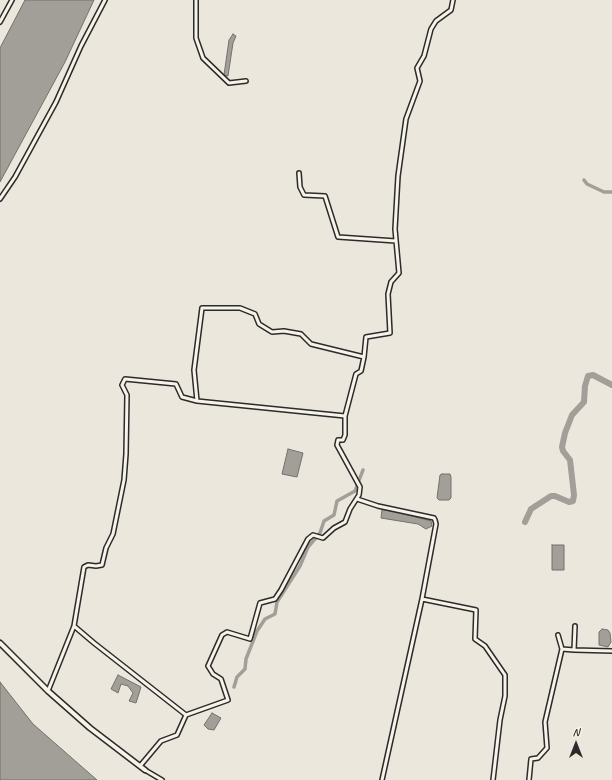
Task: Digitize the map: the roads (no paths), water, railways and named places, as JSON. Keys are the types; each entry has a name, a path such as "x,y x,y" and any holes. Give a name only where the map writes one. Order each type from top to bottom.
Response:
{"street":[{"path":"0,22 12,0"},
{"path":"0,199 15,177 56,102 81,46 105,0"},
{"path":"196,0 196,38 203,58 229,83 246,81"},
{"path":"140,766 161,741 177,735 186,715 228,700 220,678 213,674 208,666 222,636 228,632 250,639 260,603 275,599 308,539 312,535 321,538 345,522 350,509 357,499 360,487 337,445 338,440 343,440 345,435 345,416 356,374 361,371 366,337 390,333 388,294 391,282 399,273 396,241 398,176 406,119 420,81 417,68 424,56 430,29 436,21 451,10 453,0"},
{"path":"0,12 4,14"},
{"path":"299,173 300,187 304,195 325,196 338,237 396,241"},
{"path":"197,401 194,370 202,308 240,308 254,314 259,324 272,332 284,331 301,334 311,344 364,357"},
{"path":"48,691 74,626 84,567 88,565 96,566 102,564 106,548 113,534 120,499 126,454 127,395 122,385 125,379 176,384 182,397 197,401 345,416"},
{"path":"357,499 378,506 434,518 436,520 422,599 382,780"},
{"path":"422,599 476,610 475,639 485,646 505,675 505,696 500,720 493,780"},
{"path":"74,626 186,715"},
{"path":"574,650 575,626"},
{"path":"529,780 531,760 538,758 547,748 546,722 562,649 558,635"},
{"path":"0,643 48,691 90,728 145,770 162,780"},
{"path":"562,649 612,651"}],"waterway":[{"path":"584,180 587,184 604,192 612,192"},
{"path":"525,522 531,509 551,496 555,496 569,502 573,501 574,495 570,460 563,451 562,447 565,433 572,415 584,402 585,386 588,376 593,375 612,385"},
{"path":"234,687 237,677 245,669 246,659 257,631 265,619 275,614 277,602 300,566 308,547 320,533 324,521 334,515 337,501 355,491 363,470"}]}
